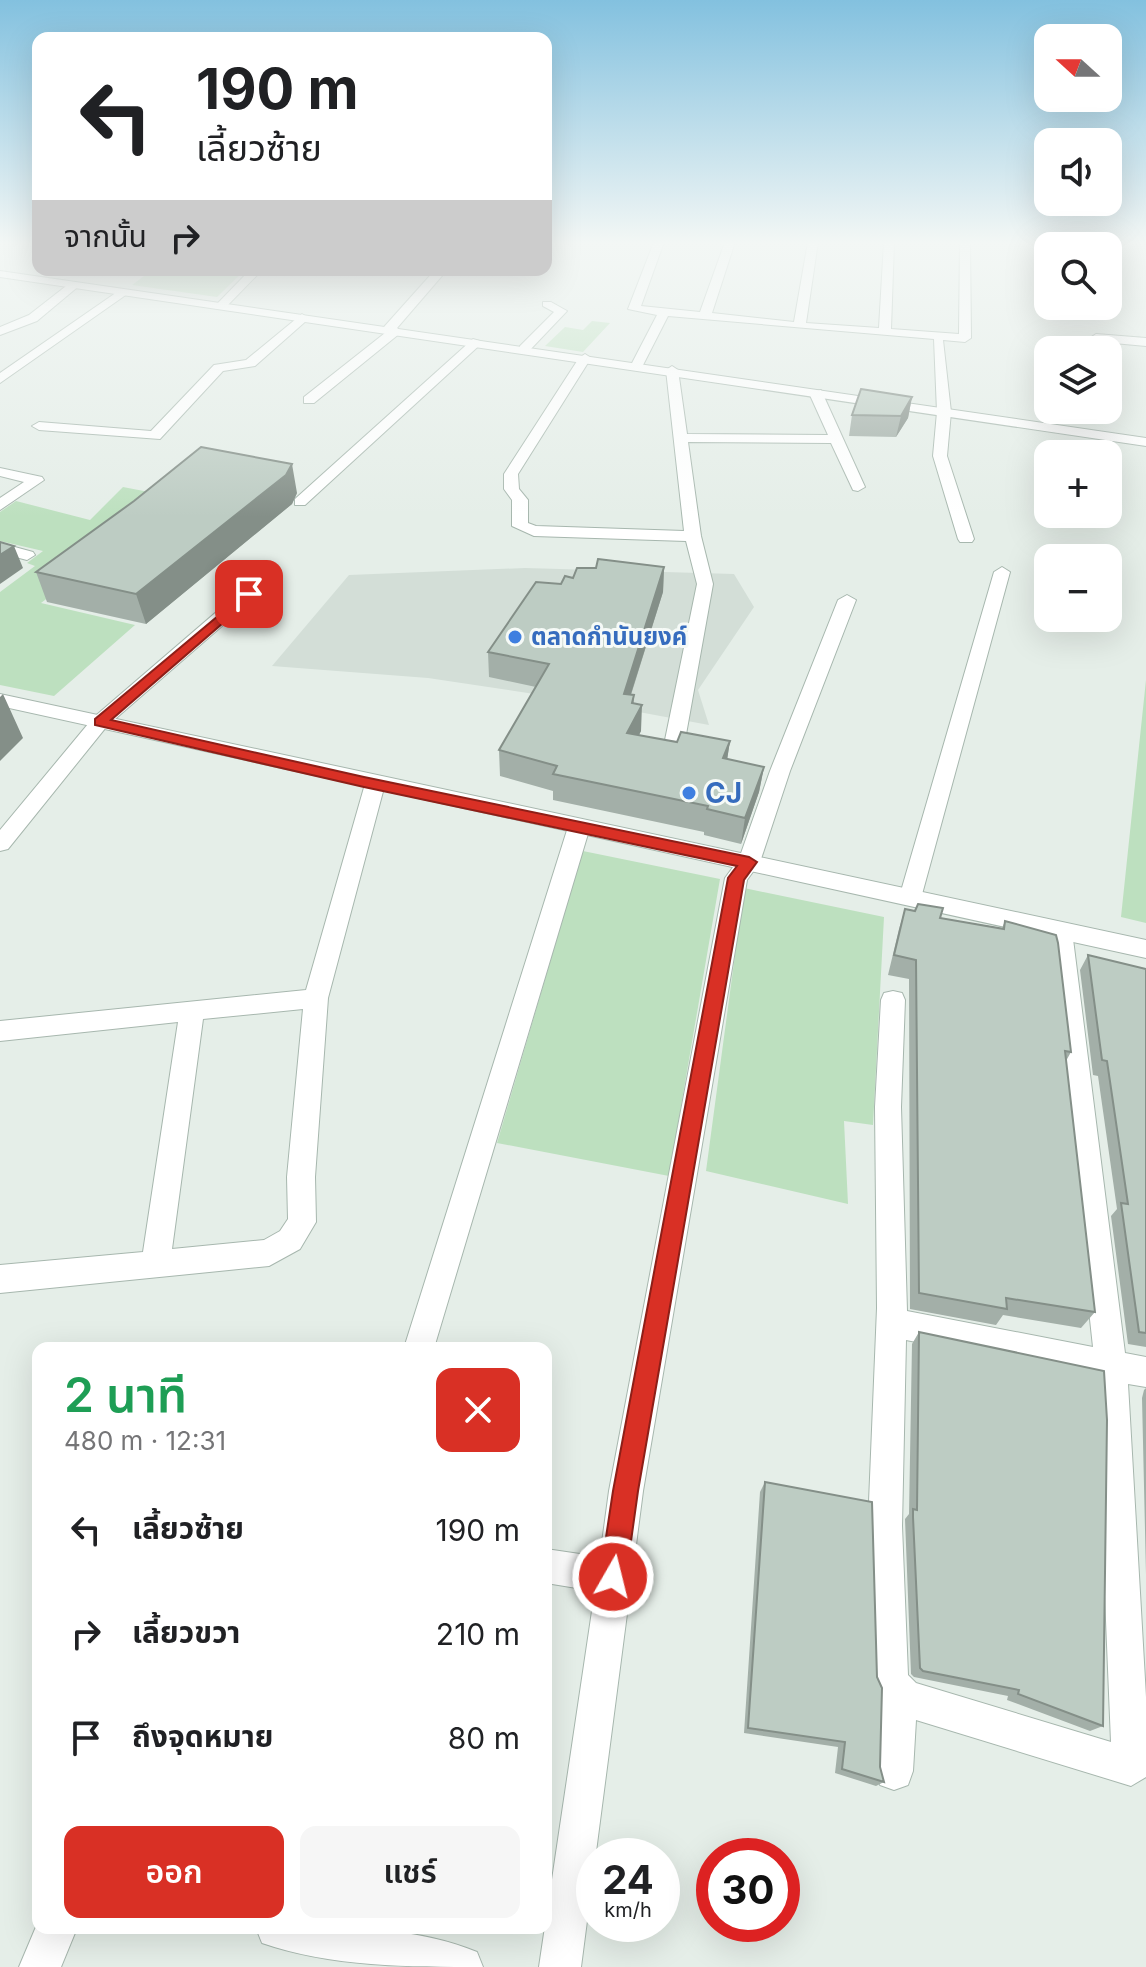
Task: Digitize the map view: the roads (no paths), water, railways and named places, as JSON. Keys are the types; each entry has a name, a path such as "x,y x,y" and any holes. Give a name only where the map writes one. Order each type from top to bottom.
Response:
{"street":[{"path":"0,379 64,334"},
{"path":"39,426 155,436 219,368 250,363 284,334"},
{"path":"309,400 388,334"},
{"path":"419,334 1146,442"},
{"path":"524,349 539,334"},
{"path":"637,365 653,334"},
{"path":"898,334 965,338 965,334"},
{"path":"1122,340 1146,342"},
{"path":"300,502 477,342"},
{"path":"938,342 944,412 940,456 966,539"},
{"path":"585,358 511,474 512,489 520,500 520,526 534,531 693,536"},
{"path":"672,370 693,536 705,584 675,740"},
{"path":"816,393 858,487"},
{"path":"679,438 836,439"},
{"path":"0,472 37,480 0,505"},
{"path":"0,548 27,555"},
{"path":"910,898 1002,572"},
{"path":"0,844 100,722 270,575"},
{"path":"560,1967 626,1491 736,878 749,862 785,756 847,600"},
{"path":"0,700 375,784 1146,949"},
{"path":"0,1279 269,1253 290,1240 302,1222 301,1177 316,998 375,784"},
{"path":"421,1342 579,827"},
{"path":"893,1000 888,1107 890,1322 885,1542 890,1683 905,1698 1131,1767 1111,1366 1060,931"},
{"path":"0,1031 316,998"},
{"path":"155,1266 192,1011"},
{"path":"890,1322 1146,1372"},
{"path":"552,1567 613,1577"},
{"path":"894,1771 899,1693"},
{"path":"40,1967 54,1934"},
{"path":"305,1934 462,1967"}],"place":[{"name":"ตลาดกำนันยงค์","path":"515,637"},
{"name":"CJ","path":"689,793"}]}
